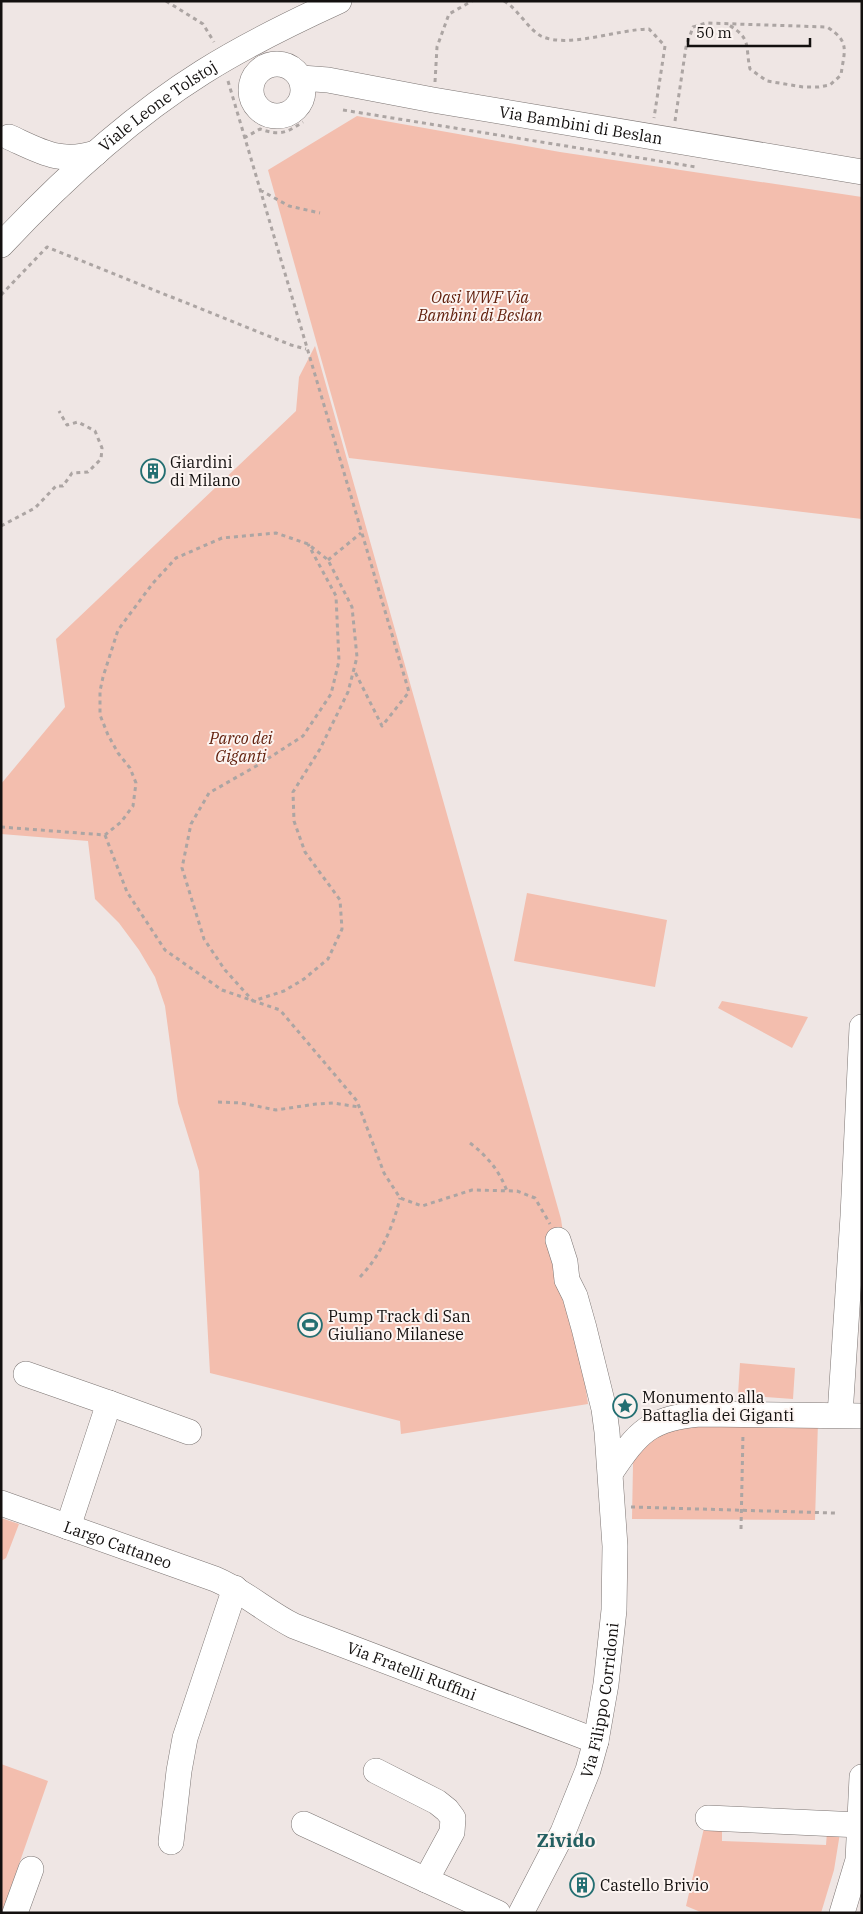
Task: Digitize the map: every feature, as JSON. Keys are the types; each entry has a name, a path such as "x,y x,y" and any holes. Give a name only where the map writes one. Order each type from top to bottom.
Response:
{"street":[{"name":"Viale Leone Tolstoj","path":"1,245 50,194 96,153 163,99 222,61 339,1"},
{"name":"Via Bambini di Beslan","path":"301,78 328,80 433,100 862,172"},
{"path":"9,137 56,156 80,158 96,153"},
{"path":"34,148 47,164 50,194"},
{"path":"611,1472 634,1440 658,1422 684,1416 744,1414 851,1415 853,1216 862,1027"},
{"name":"Via Filippo Corridoni","path":"521,1913 557,1845 585,1781 596,1741 613,1630 616,1568 611,1472 604,1409 575,1296 567,1280 566,1262 558,1240"},
{"path":"26,1374 189,1432"},
{"path":"68,1527 110,1403"},
{"name":"Largo Cattaneo","path":"1,1503 215,1579 234,1588"},
{"path":"171,1842 182,1749 234,1588"},
{"name":"Via Fratelli Ruffini","path":"234,1588 279,1618 304,1631 596,1741"},
{"path":"376,1771 436,1802 451,1815 454,1822 452,1832 426,1880"},
{"path":"842,1913 860,1860 862,1777"},
{"path":"708,1818 860,1825"},
{"path":"304,1824 498,1913"},
{"path":"15,1913 31,1869"}],"path":[{"path":"166,1 203,24 214,42 222,61 409,692 382,726 354,670"},
{"path":"433,100 437,47 443,29 449,14 472,1"},
{"path":"504,1 540,35 553,40 578,40 633,29 649,29 665,46 662,139"},
{"path":"662,139 693,27 706,23 827,26 839,35 845,47 840,75 830,85 819,87 767,81 750,69 745,38 741,32 729,25"},
{"path":"343,110 705,168"},
{"path":"244,138 260,129 273,134 287,132 302,122"},
{"path":"260,190 289,206 320,213"},
{"path":"1,295 46,247 292,345 307,349"},
{"path":"1,526 35,508 56,486 63,486 72,473 88,472 101,459 101,442 95,431 78,422 67,425 59,411"},
{"path":"1,827 105,835 121,822 133,806 136,783 130,768 118,753 100,715 100,691 118,630 176,558 222,538 276,533 308,544 328,560 352,607 357,657 348,692 320,749 293,792 294,821 305,852 340,900 342,929 328,959 304,979 284,991 253,1001"},
{"path":"328,560 361,533"},
{"path":"253,1001 225,970 204,939 182,868 191,824 209,793 303,736 331,694 339,660 336,596 308,544"},
{"path":"105,835 127,892 165,950 222,990 280,1010 357,1101 384,1173 400,1198 422,1206 472,1190 517,1191 535,1198 558,1240"},
{"path":"218,1102 241,1103 276,1110 333,1103 359,1107"},
{"path":"470,1142 494,1165 501,1175 507,1191"},
{"path":"360,1278 374,1263 394,1223 400,1198"},
{"path":"741,1529 744,1414"},
{"path":"613,1506 835,1513"}],"green space":[{"name":"Oasi WWF Via Bambini di Beslan","path":"357,116 560,152 862,197 862,519 349,458 268,170"},
{"name":"Parco dei Giganti","path":"315,346 561,1219 588,1404 401,1434 400,1421 210,1373 199,1171 178,1103 165,1006 155,977 139,950 119,923 95,899 88,841 1,834 1,784 65,707 56,639 296,411 299,377"},
{"path":"527,893 667,920 655,987 514,961"},
{"path":"722,1001 808,1017 792,1048 718,1008"},
{"path":"740,1363 795,1368 793,1399 738,1395"},
{"path":"818,1422 815,1520 632,1519 634,1452 648,1434 693,1424"},
{"path":"1,1518 19,1524 6,1558 1,1561"},
{"path":"1,1764 48,1781 2,1913 1,1913"},
{"path":"704,1828 722,1829 722,1841 826,1845 827,1832 840,1833 834,1870 821,1913 703,1913 686,1906"}],"place":[{"name":"Giardini di Milano","path":"153,471"},
{"name":"Pump Track di San Giuliano Milanese","path":"310,1325"},
{"name":"Monumento alla Battaglia dei Giganti","path":"625,1406"},
{"name":"Castello Brivio","path":"582,1885"}],"district":[{"name":"Zivido","path":"566,1840"}]}
